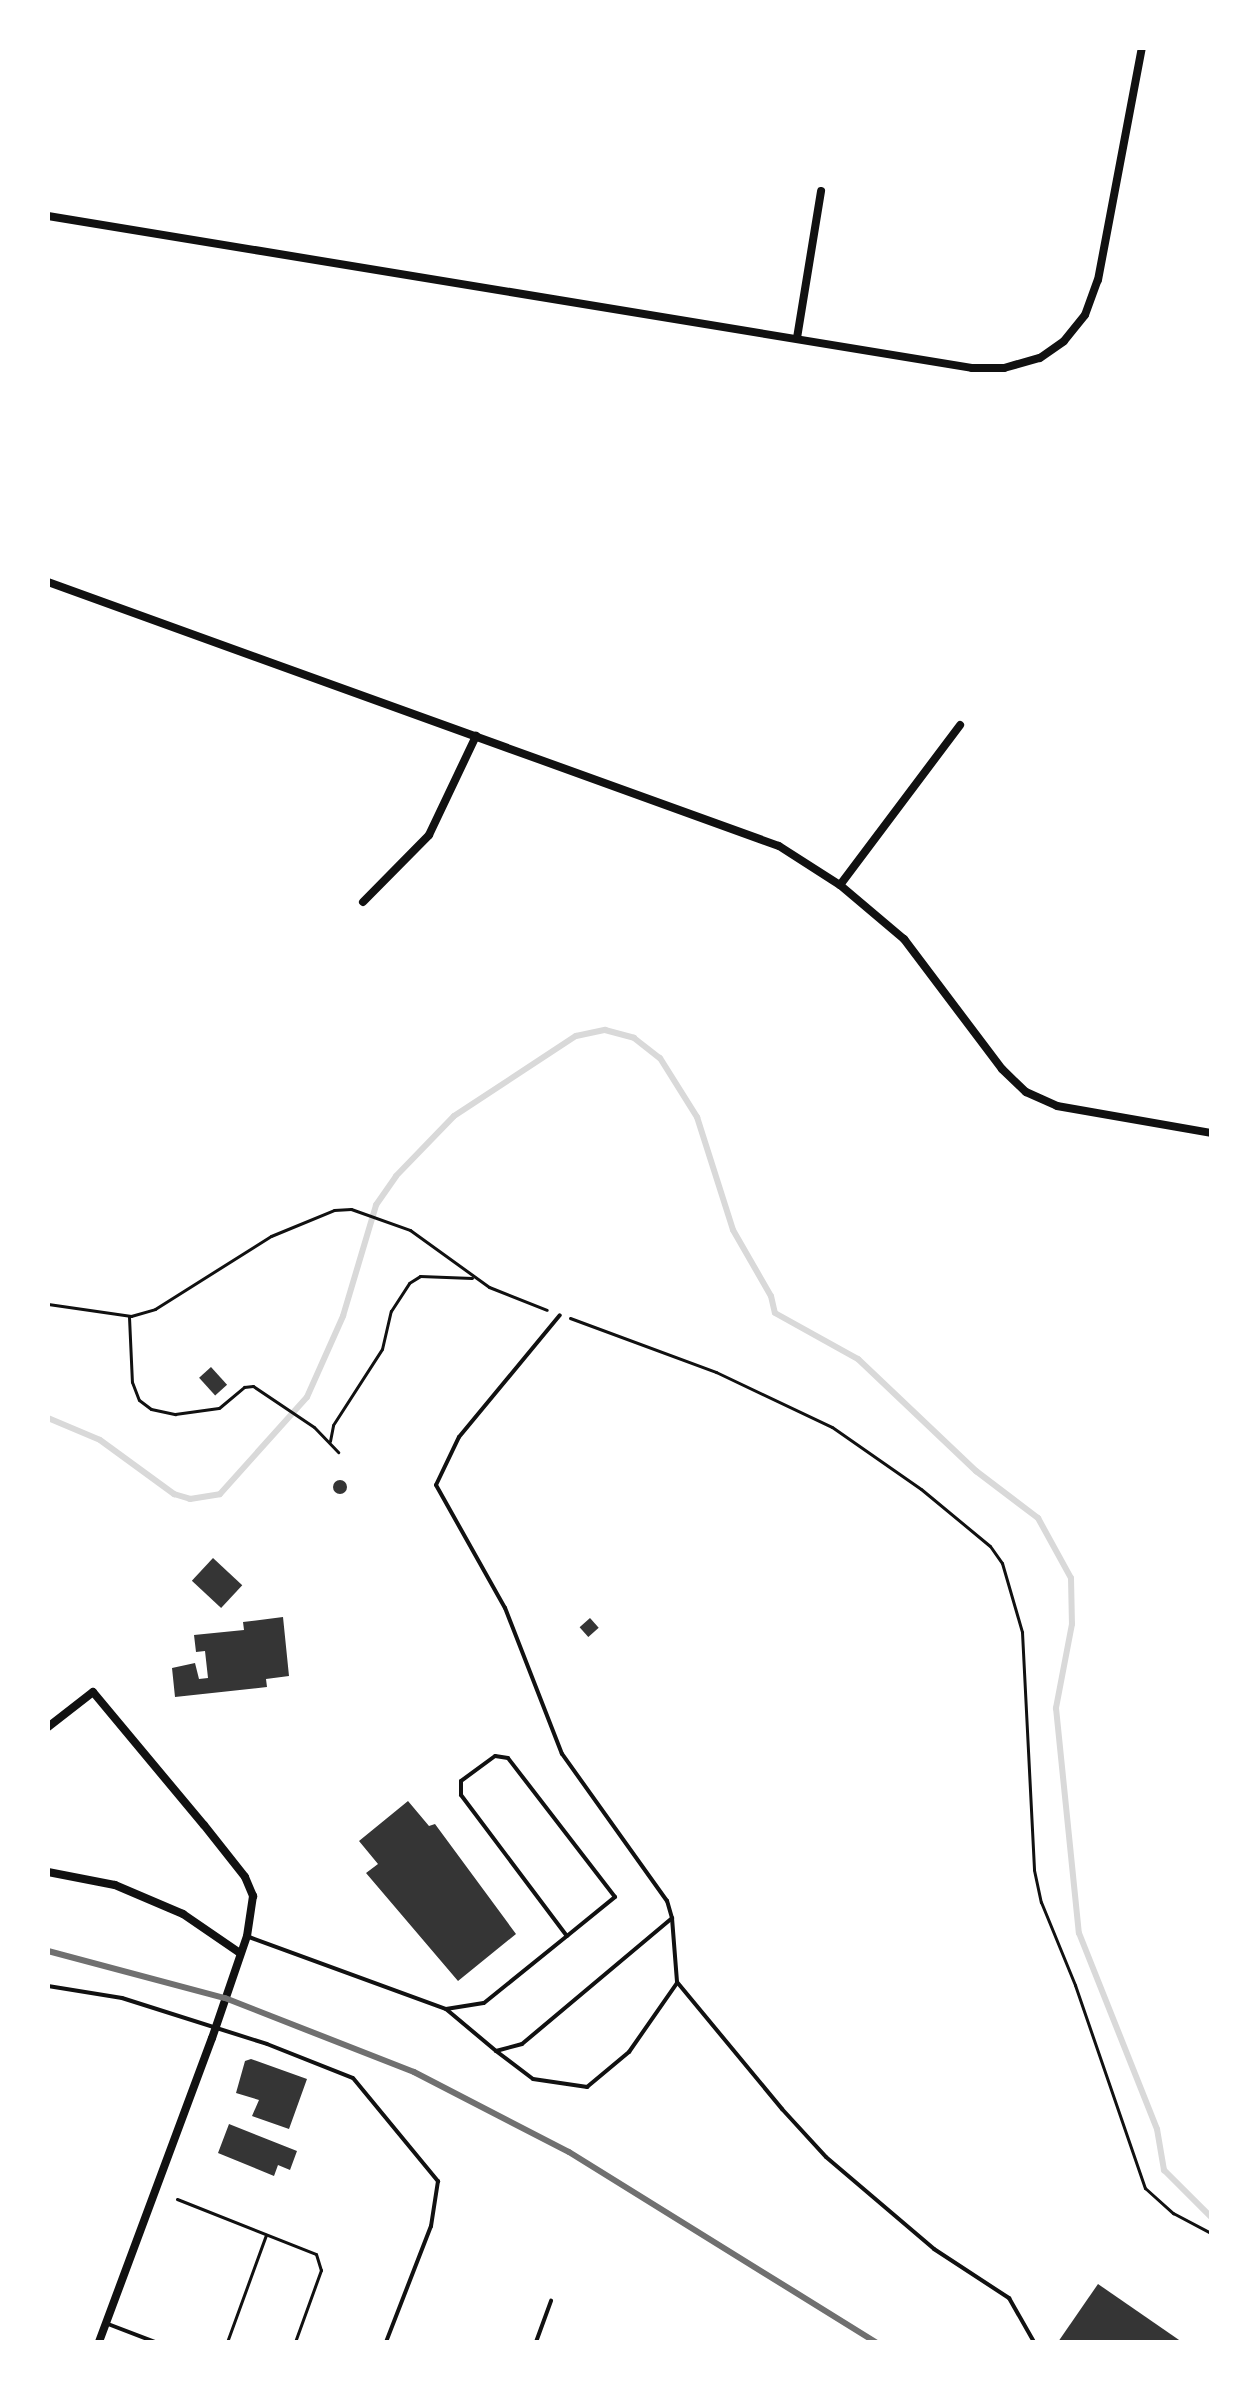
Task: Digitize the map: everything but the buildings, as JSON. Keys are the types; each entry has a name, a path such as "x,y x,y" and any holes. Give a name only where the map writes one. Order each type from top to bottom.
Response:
{"street":[{"path":"48,216 972,368 1025,363 1064,341 1085,315 1098,280 1142,48"},
{"path":"797,338 821,191"},
{"path":"50,583 746,832 840,885 904,939 1002,1069 1026,1092 1057,1106 1211,1133"},
{"path":"840,885 960,725"},
{"path":"363,902 429,835 476,736"},
{"path":"48,1727 93,1692 251,1887 253,1911 216,2027 99,2342"},
{"path":"48,1872 115,1885 183,1914 240,1953"}],"lane":[{"path":"560,1315 459,1437 436,1485 505,1608 562,1754 667,1901 672,1918 677,1982 826,2157 934,2249 1009,2298 1034,2342"},
{"path":"446,2009 484,2003 567,1936 615,1897 508,1758 495,1756 461,1781 461,1795 567,1936"},
{"path":"496,2051 522,2044 672,1918"},
{"path":"247,1936 446,2009 533,2079 587,2087 629,2052 677,1982"},
{"path":"48,1986 122,1998 216,2027 353,2078 438,2181 431,2226 386,2342"},
{"path":"536,2342 551,2301"},
{"path":"105,2323 155,2342"}],"path":[{"path":"48,1304 129,1316 155,1309 174,1294 202,1284 243,1251 306,1220 334,1210 360,1212 410,1230 475,1278 560,1315 716,1372 832,1427 921,1489 990,1546 1002,1563 1022,1632 1034,1870 1041,1902 1075,1985 1145,2188 1173,2213 1211,2233"},
{"path":"330,1441 333,1425 382,1349 391,1311 409,1283 420,1276 475,1278"},
{"path":"129,1316 132,1382 139,1400 151,1409 175,1414 219,1408 244,1387 253,1386 330,1441 338,1452"},
{"path":"177,2199 316,2254 321,2270 295,2342"},
{"path":"227,2342 266,2235"}],"waterway":[{"path":"48,1418 100,1440 174,1494 190,1499 220,1494 307,1397 343,1316 376,1205 396,1176 454,1116 576,1036 605,1030 634,1038 660,1058 697,1117 733,1230 771,1296 775,1313 858,1359 976,1471 1038,1518 1071,1578 1072,1624 1056,1708 1079,1933 1157,2129 1164,2170 1211,2217"}],"railway":[{"path":"48,1951 225,1998 414,2072 569,2152 876,2342"}]}
